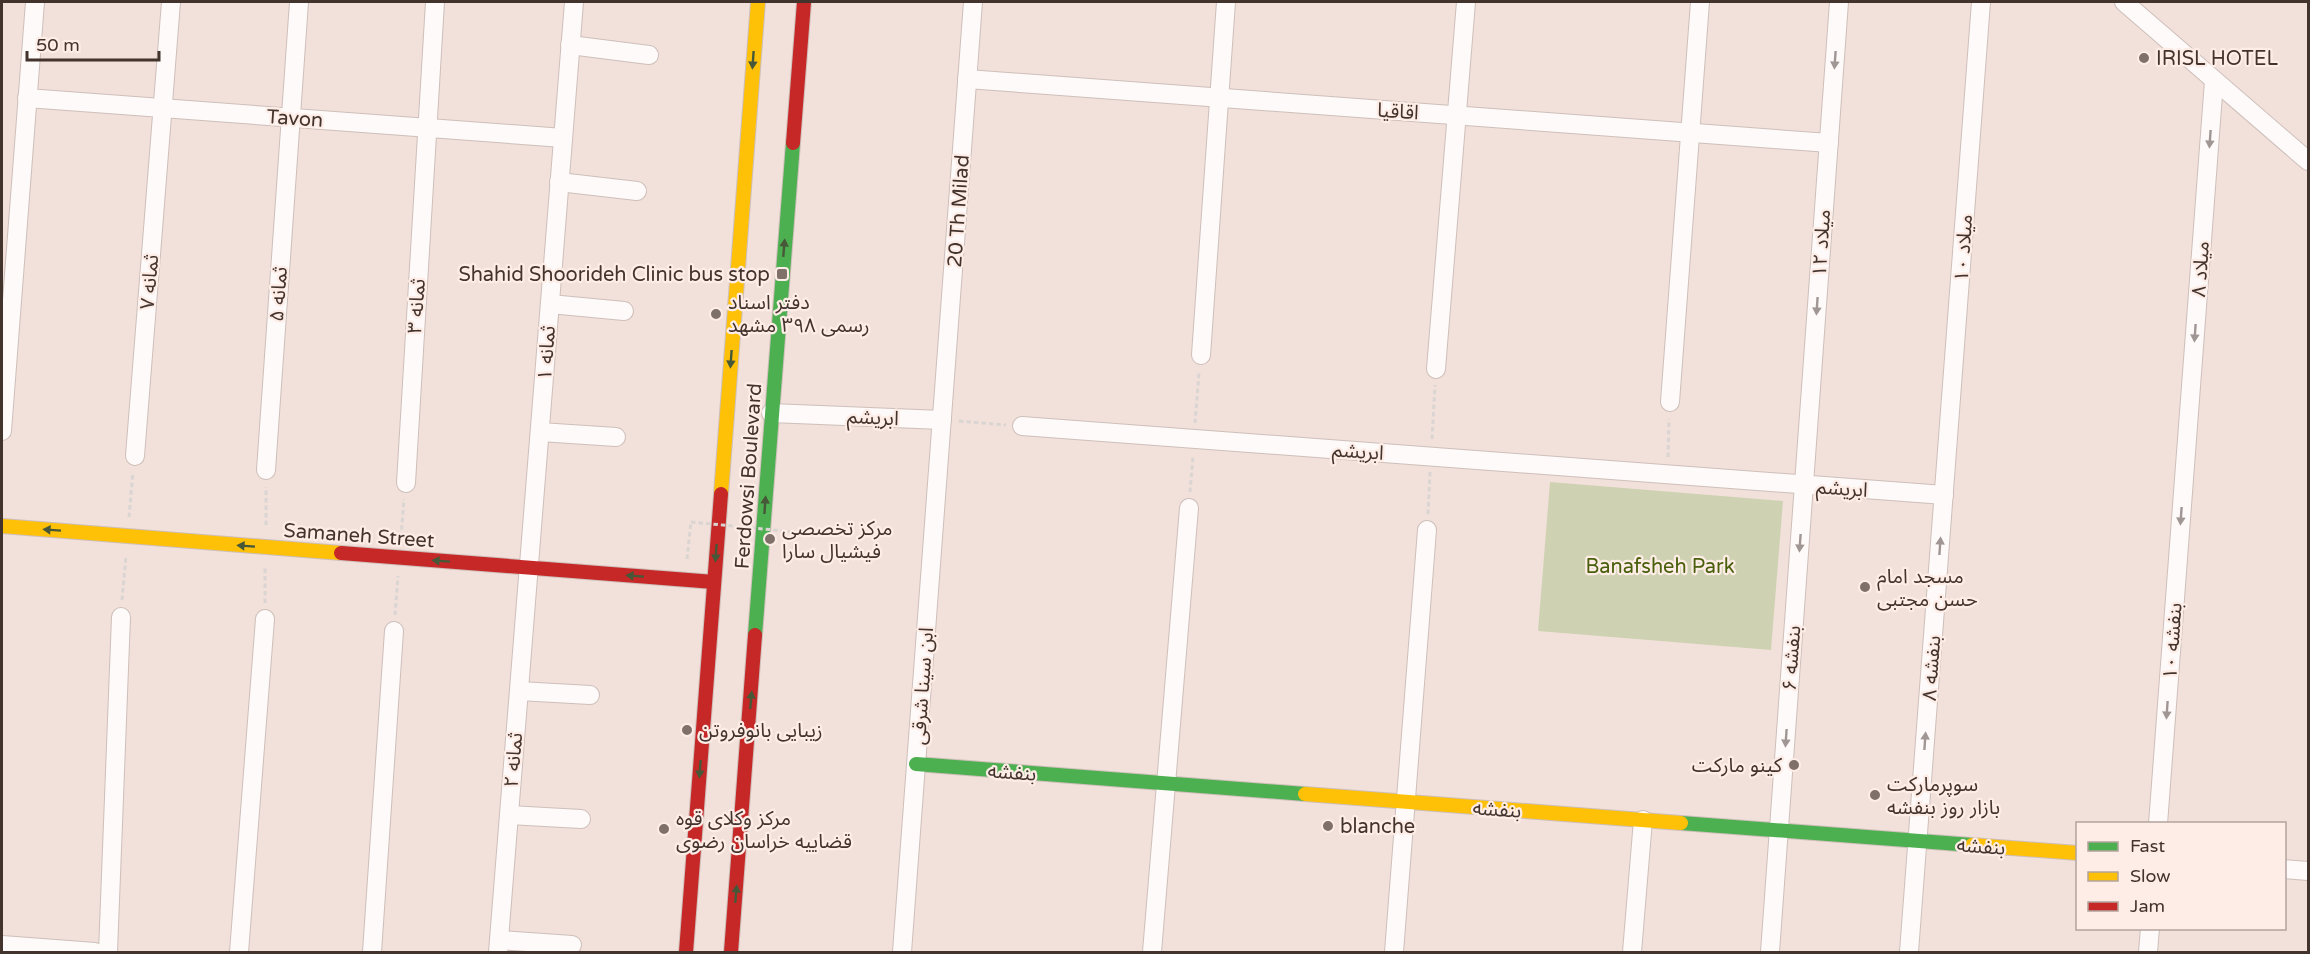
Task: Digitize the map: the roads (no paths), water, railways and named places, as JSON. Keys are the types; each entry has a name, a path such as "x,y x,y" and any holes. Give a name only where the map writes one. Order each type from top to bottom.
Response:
{"main road":[{"name":"Ferdowsi Boulevard","path":"686,952 758,2"},
{"name":"Ferdowsi Boulevard","path":"731,952 804,2"},
{"name":"Samaneh Street","path":"2,526 714,582"},
{"name":"بنفشه","path":"916,765 2076,853"}],"street":[{"path":"2,431 35,2"},
{"name":"ثمانه ۷","path":"135,456 171,2"},
{"name":"ثمانه ۵","path":"266,470 299,2"},
{"name":"ثمانه ۳","path":"406,483 435,2"},
{"name":"ثمانه ۱","path":"529,567 574,2"},
{"name":"20 Th Milad","path":"942,420 973,2"},
{"path":"1201,355 1226,2"},
{"path":"1436,369 1466,2"},
{"path":"1670,402 1700,2"},
{"name":"میلاد ۱۲","path":"1804,485 1839,2"},
{"name":"میلاد ۱۰","path":"1944,495 1981,2"},
{"path":"2124,2 2308,161"},
{"path":"570,45 649,55"},
{"name":"اقاقیا","path":"967,79 1829,143"},
{"name":"میلاد ۸","path":"2186,458 2214,81"},
{"name":"Tavon","path":"27,98 563,138"},
{"path":"559,182 637,191"},
{"path":"549,304 624,311"},
{"name":"ابریشم","path":"771,412 942,420"},
{"name":"ابن سینا شرقی","path":"902,952 942,420"},
{"name":"ابریشم","path":"1022,426 1944,495"},
{"path":"540,432 616,437"},
{"name":"بنفشه ۱۰","path":"2158,822 2186,458"},
{"name":"بنفشه ۶","path":"1770,952 1804,485"},
{"name":"بنفشه ۸","path":"1909,952 1944,495"},
{"path":"1152,952 1189,508"},
{"path":"1394,952 1427,530"},
{"name":"ثمانه ۲","path":"499,946 529,567"},
{"path":"108,952 121,617"},
{"path":"239,952 265,619"},
{"path":"372,952 394,631"},
{"path":"519,691 590,695"},
{"path":"509,815 581,819"},
{"path":"1632,952 1643,820"},
{"path":"2286,869 2308,871"},
{"path":"2148,952 2150,930"},
{"path":"2,945 94,952"},
{"path":"499,946 572,945"}],"place":[{"name":"IRISL HOTEL","path":"2144,58"},
{"name":"Shahid Shoorideh Clinic bus stop","path":"782,274"},
{"name":"دفتر اسناد رسمی ۳۹۸ مشهد","path":"716,314"},
{"name":"مرکز تخصصی فیشیال سارا","path":"770,539"},
{"name":"مسجد امام حسن مجتبی","path":"1865,587"},
{"name":"زیبایی بانوفروتن","path":"687,730"},
{"name":"کینو مارکت","path":"1794,765"},
{"name":"سوپرمارکت بازار روز بنفشه","path":"1875,795"},
{"name":"blanche","path":"1328,826"},
{"name":"مرکز وکلای قوه قضاییه خراسان رضوی","path":"664,829"}],"park label":[{"name":"Banafsheh Park","path":"1660,566"}]}
